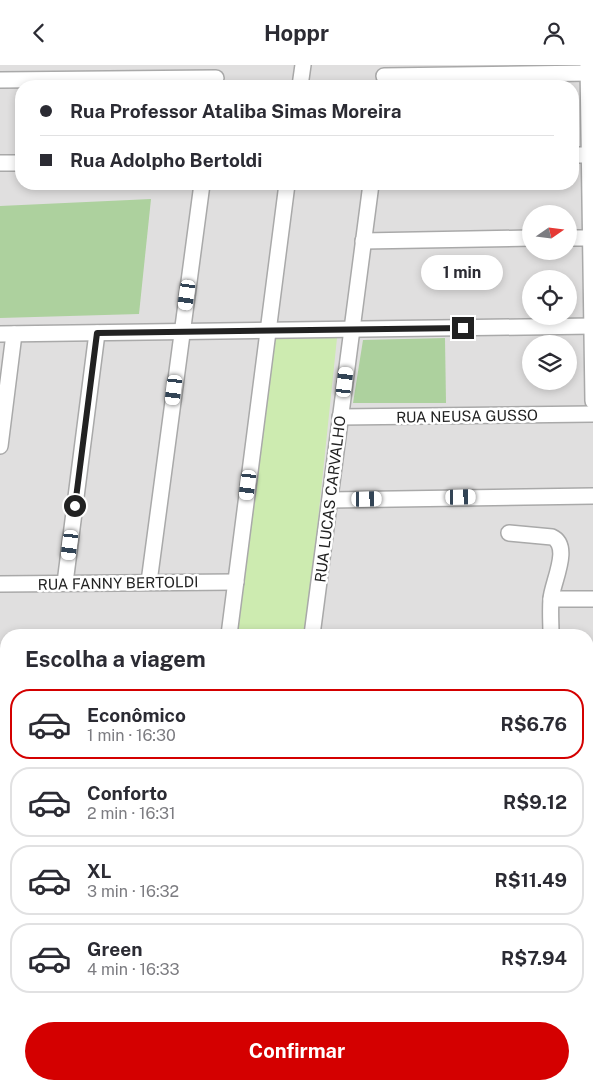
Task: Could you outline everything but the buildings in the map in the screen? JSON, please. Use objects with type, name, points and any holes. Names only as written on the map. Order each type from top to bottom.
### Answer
[{"type":"street","points":[[301,80],[302,65]]},
{"type":"street","points":[[384,76],[508,70],[589,69],[593,401]]},
{"type":"street","points":[[0,80],[216,76]]},
{"type":"street","points":[[579,155],[590,155]]},
{"type":"street","points":[[0,163],[15,163]]},
{"type":"street","points":[[149,582],[201,190]]},
{"type":"street","points":[[230,629],[286,190]]},
{"type":"street","name":"RUA LUCAS CARVALHO","points":[[313,629],[369,190]]},
{"type":"street","points":[[578,238],[591,238]]},
{"type":"street","points":[[363,241],[522,239]]},
{"type":"street","points":[[0,446],[7,334],[592,326]]},
{"type":"street","points":[[65,583],[97,333]]},
{"type":"street","name":"RUA NEUSA GUSSO","points":[[340,417],[593,414]]},
{"type":"street","points":[[330,499],[593,495]]},
{"type":"street","points":[[509,533],[556,539],[561,561],[550,599],[551,629]]},
{"type":"street","name":"RUA FANNY BERTOLDI","points":[[0,584],[236,582]]},
{"type":"street","points":[[550,599],[593,599]]},
{"type":"shaded area","points":[[0,65],[593,65],[593,629],[0,629]]},
{"type":"green space","points":[[151,199],[139,314],[0,318],[0,206]]},
{"type":"green space","points":[[337,338],[307,629],[234,629],[268,339]]},
{"type":"green space","points":[[445,338],[446,403],[353,403],[363,340]]},
{"type":"route","points":[[75,506],[97,333],[463,328]]}]
